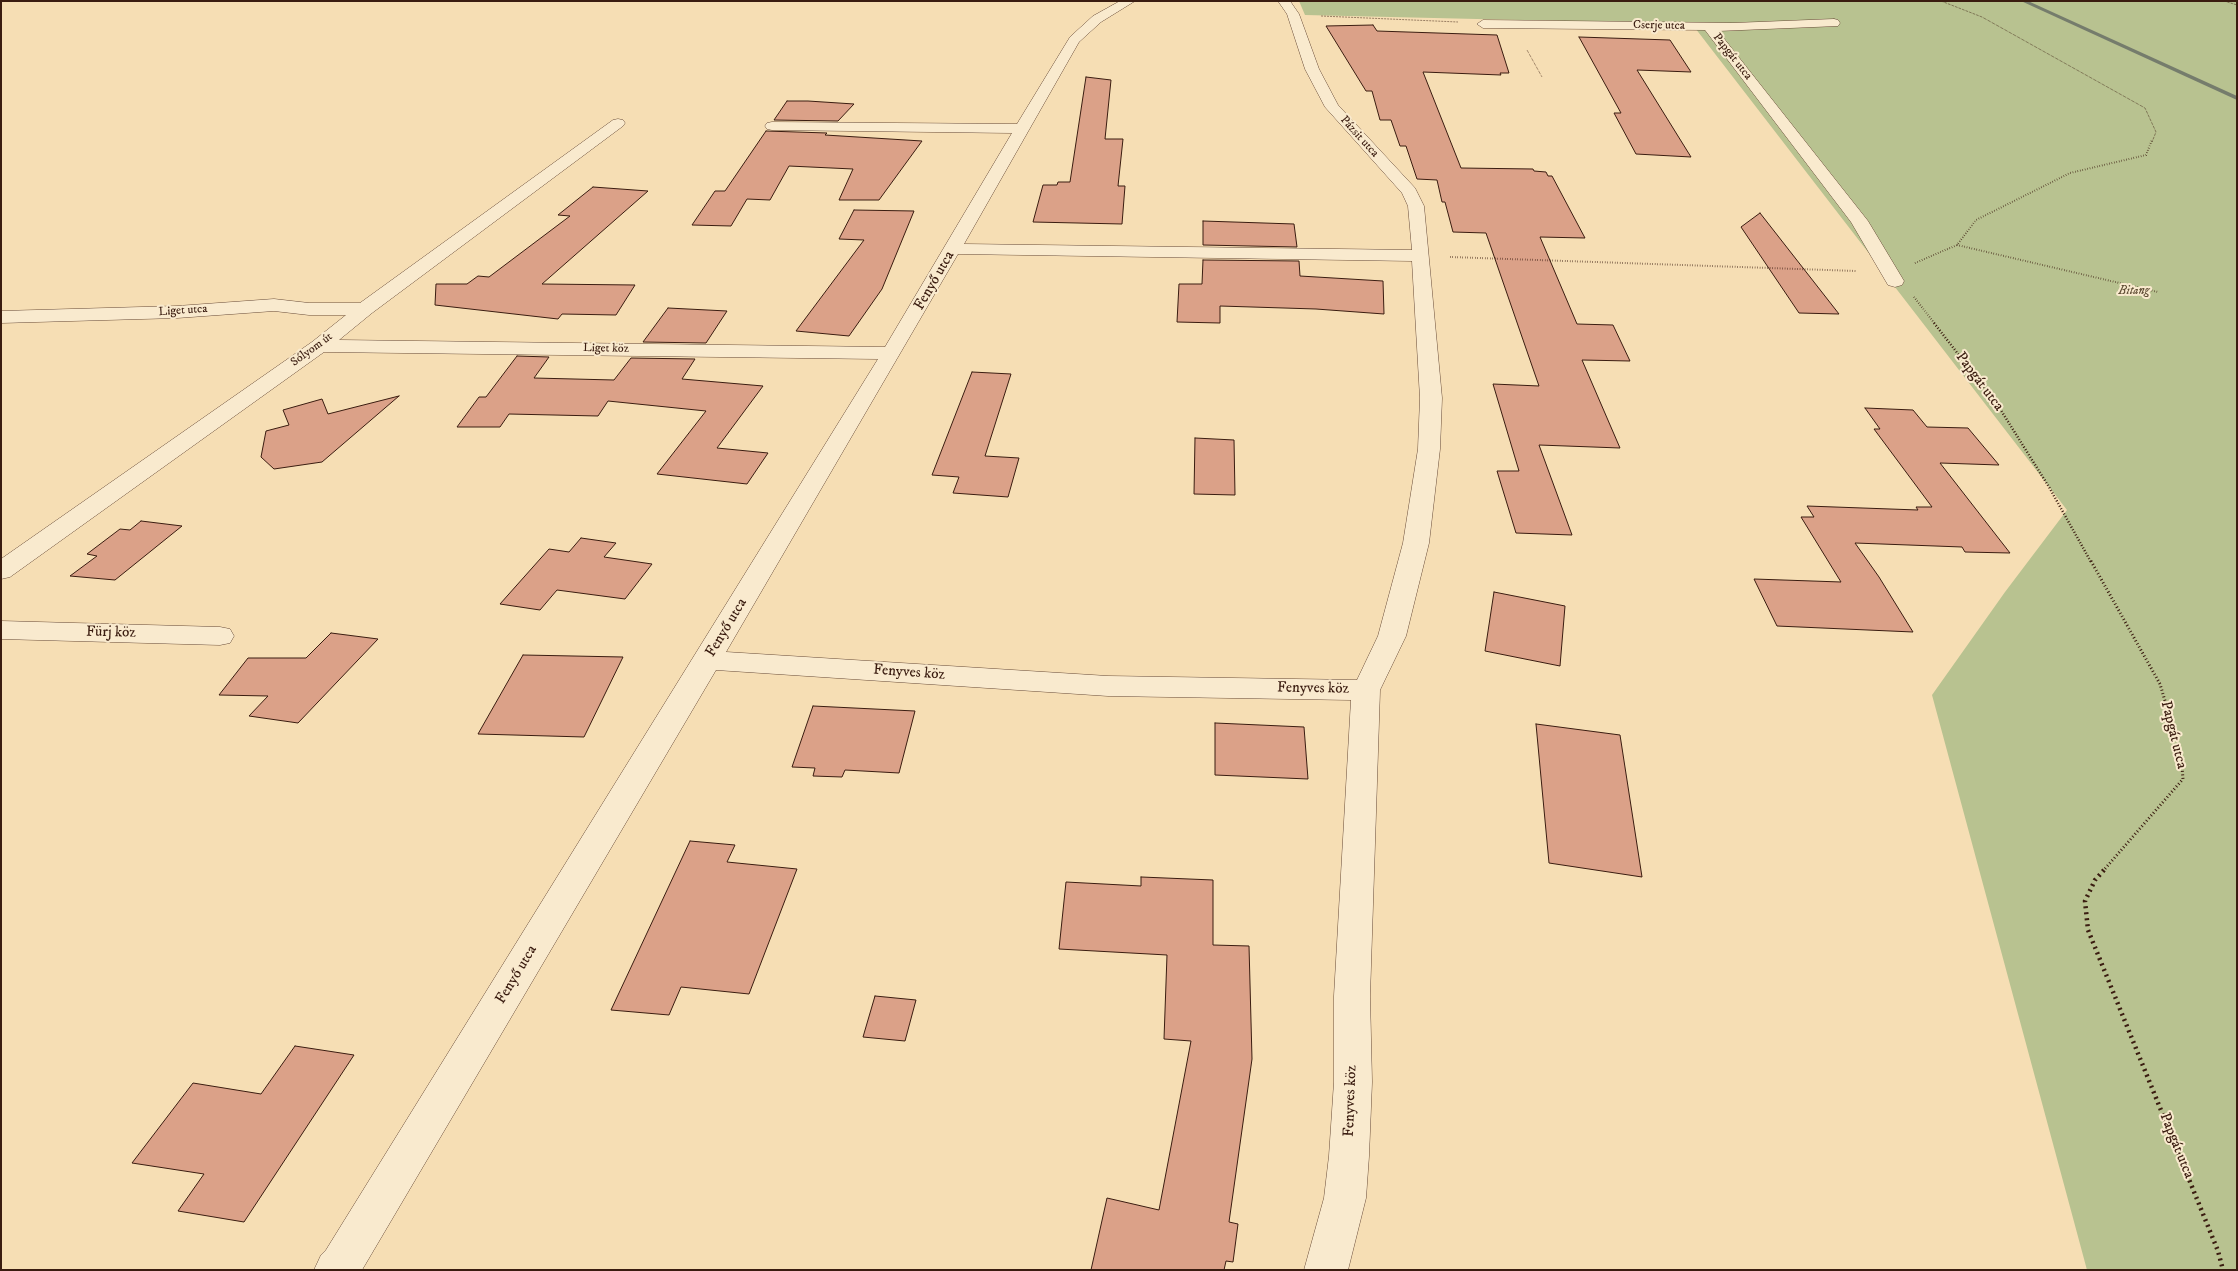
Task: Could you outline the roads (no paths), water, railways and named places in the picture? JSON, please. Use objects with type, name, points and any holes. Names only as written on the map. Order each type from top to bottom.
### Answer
[{"type":"street","name":"Fenyő utca","points":[[336,1270],[341,1265],[708,660],[892,353],[1065,56],[1081,32],[1097,19],[1129,1]]},
{"type":"street","name":"Pázsit utca","points":[[1284,1],[1293,14],[1312,69],[1332,107],[1409,191],[1416,206],[1431,398],[1429,449],[1416,543],[1392,636],[1366,690]]},
{"type":"street","name":"Cserje utca","points":[[1483,24],[1709,27],[1834,23]]},
{"type":"street","name":"Papgát utca","points":[[1709,27],[1859,221],[1893,277]]},
{"type":"street","name":"Sólyom út","points":[[1,571],[319,346],[365,309],[618,123]]},
{"type":"street","points":[[772,126],[1023,129]]},
{"type":"street","points":[[953,249],[1419,256]]},
{"type":"street","name":"Liget utca","points":[[1,317],[177,312],[274,305],[309,309],[365,309]]},
{"type":"street","name":"Liget köz","points":[[319,346],[892,353]]},
{"type":"street","name":"Fürj köz","points":[[1,630],[220,636]]},
{"type":"street","name":"Fenyves köz","points":[[708,660],[1108,686],[1366,690],[1352,996],[1353,1082],[1348,1156],[1345,1198],[1326,1270]]},
{"type":"waterway","points":[[2023,1],[2237,98]]},
{"type":"park label","name":"Bitang","points":[[2134,292]]}]
